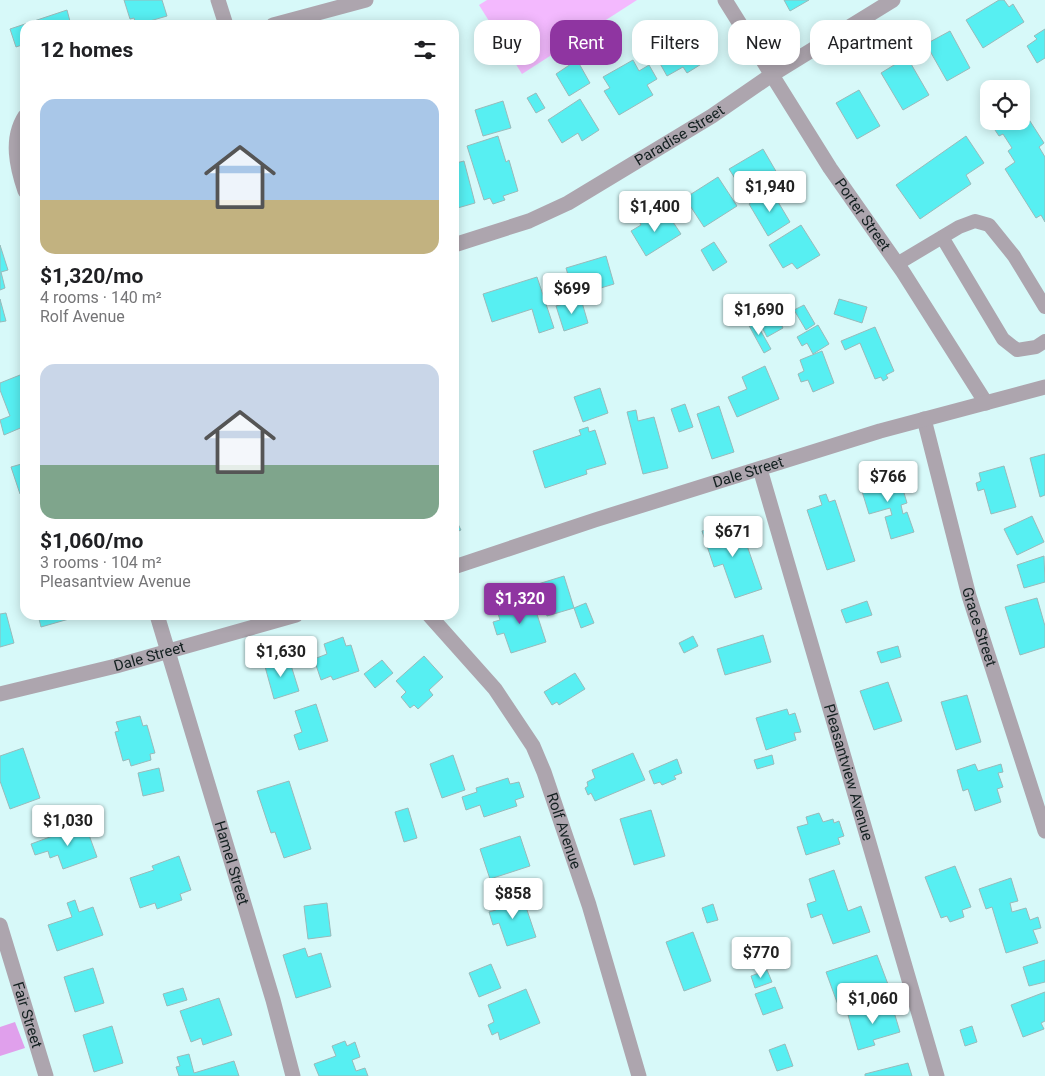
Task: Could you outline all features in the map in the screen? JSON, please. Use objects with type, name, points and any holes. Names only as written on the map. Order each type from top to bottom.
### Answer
[{"type":"street","points":[[218,0],[224,20]]},
{"type":"street","points":[[292,20],[366,0]]},
{"type":"street","name":"Porter Street","points":[[726,0],[830,168],[897,264],[986,403]]},
{"type":"street","name":"Paradise Street","points":[[459,243],[529,221],[568,203],[712,116],[773,74],[893,0]]},
{"type":"street","points":[[20,126],[16,157],[20,172]]},
{"type":"street","name":"Dale Street","points":[[459,564],[595,520],[924,419],[1045,387]]},
{"type":"street","name":"Grace Street","points":[[924,419],[969,596],[1045,831]]},
{"type":"street","name":"Pleasantview Avenue","points":[[760,469],[936,1076]]},
{"type":"street","name":"Hamel Street","points":[[159,620],[273,1000],[293,1076]]},
{"type":"street","name":"Dale Street","points":[[0,694],[168,651],[278,620]]},
{"type":"street","name":"Rolf Avenue","points":[[433,620],[495,689],[533,746],[544,772],[589,905],[639,1076]]},
{"type":"street","name":"Fair Street","points":[[0,925],[46,1076]]},
{"type":"lane","points":[[897,264],[959,226],[975,221],[989,225],[1014,256],[1045,307]]},
{"type":"lane","points":[[942,237],[1003,339],[1017,350],[1036,347],[1045,341]]},
{"type":"shaded area","points":[[487,0],[637,0],[606,20],[550,20],[550,56],[540,62],[540,20],[488,20],[479,5]]},
{"type":"shaded area","points":[[516,65],[536,65],[522,74]]},
{"type":"shaded area","points":[[15,1022],[25,1048],[0,1056],[0,1027]]},
{"type":"building","points":[[124,0],[162,0],[167,16],[153,20],[130,19]]},
{"type":"building","points":[[784,0],[809,0],[790,11]]},
{"type":"building","points":[[999,0],[1004,0],[1009,7],[1013,4],[1024,22],[983,48],[966,20]]},
{"type":"building","points":[[67,10],[70,20],[37,20]]},
{"type":"building","points":[[20,26],[20,46],[16,47],[10,29]]},
{"type":"building","points":[[1045,29],[1045,58],[1037,63],[1027,46],[1037,39],[1034,36]]},
{"type":"building","points":[[950,31],[970,68],[947,81],[931,53],[931,41]]},
{"type":"building","points":[[632,61],[632,65],[636,65],[639,71],[649,65],[657,79],[647,85],[653,95],[619,115],[604,91],[610,88],[603,77]]},
{"type":"building","points":[[570,65],[580,65],[590,83],[569,96],[556,74]]},
{"type":"building","points":[[661,65],[700,65],[687,73],[683,67],[667,76]]},
{"type":"building","points":[[894,65],[912,65],[929,95],[903,110],[881,73]]},
{"type":"building","points":[[859,90],[880,126],[857,139],[836,103]]},
{"type":"building","points":[[536,93],[545,108],[536,113],[527,98]]},
{"type":"building","points":[[580,99],[599,130],[582,141],[578,133],[562,143],[548,120]]},
{"type":"building","points":[[503,101],[511,128],[483,136],[475,110]]},
{"type":"building","points":[[1030,121],[1044,143],[1039,147],[1045,157],[1045,222],[1041,215],[1036,218],[1005,169],[1015,162],[1008,151],[1012,148],[1003,134],[999,136],[995,130],[1030,130]]},
{"type":"building","points":[[498,136],[506,162],[509,160],[518,191],[503,196],[505,200],[493,204],[490,198],[484,200],[467,146]]},
{"type":"building","points":[[966,136],[984,163],[966,175],[971,184],[920,219],[896,185]]},
{"type":"building","points":[[763,149],[777,173],[744,193],[729,169]]},
{"type":"building","points":[[464,161],[475,203],[459,208],[459,162]]},
{"type":"building","points":[[718,177],[737,206],[704,227],[685,198]]},
{"type":"building","points":[[771,190],[790,222],[768,236],[749,204]]},
{"type":"building","points":[[665,210],[681,234],[646,256],[631,231],[641,225],[638,219],[642,216],[646,222]]},
{"type":"building","points":[[801,225],[820,255],[797,269],[792,263],[783,268],[769,245]]},
{"type":"building","points":[[714,242],[727,262],[713,271],[701,250]]},
{"type":"building","points":[[0,245],[8,270],[1,272],[5,288],[0,290]]},
{"type":"building","points":[[606,256],[614,284],[574,296],[566,268]]},
{"type":"building","points":[[537,277],[554,328],[539,333],[532,309],[492,322],[483,294]]},
{"type":"building","points":[[0,299],[6,321],[0,322]]},
{"type":"building","points":[[581,299],[588,323],[564,331],[556,306]]},
{"type":"building","points":[[839,299],[867,307],[862,323],[834,314]]},
{"type":"building","points":[[770,303],[783,328],[767,337],[754,311]]},
{"type":"building","points":[[804,305],[815,324],[806,330],[794,310]]},
{"type":"building","points":[[754,319],[771,349],[764,353],[747,322]]},
{"type":"building","points":[[818,325],[829,344],[813,354],[807,343],[802,346],[797,337]]},
{"type":"building","points":[[875,327],[894,371],[886,375],[888,378],[883,381],[881,377],[875,379],[860,343],[845,350],[841,341]]},
{"type":"building","points":[[822,351],[834,383],[813,392],[808,380],[801,382],[798,374],[804,371],[800,360]]},
{"type":"building","points":[[765,366],[779,399],[737,417],[728,397],[747,389],[742,377]]},
{"type":"building","points":[[20,375],[20,428],[4,435],[0,420],[10,416],[0,390],[0,383]]},
{"type":"building","points":[[600,388],[608,413],[583,422],[574,397]]},
{"type":"building","points":[[685,404],[693,427],[679,432],[671,409]]},
{"type":"building","points":[[719,406],[734,452],[712,459],[697,414]]},
{"type":"building","points":[[636,410],[638,421],[654,417],[668,468],[643,474],[627,412]]},
{"type":"building","points":[[588,427],[589,432],[595,430],[606,464],[586,470],[587,474],[545,488],[533,451],[581,435],[579,430]]},
{"type":"building","points":[[1045,454],[1045,495],[1040,497],[1030,458]]},
{"type":"building","points":[[20,464],[20,494],[11,467]]},
{"type":"building","points":[[1004,466],[1016,507],[991,514],[984,489],[978,491],[976,483],[981,481],[979,473]]},
{"type":"building","points":[[888,471],[890,479],[899,476],[907,503],[901,505],[903,514],[907,512],[914,532],[891,539],[885,517],[892,515],[890,508],[869,514],[861,488],[869,486],[867,478]]},
{"type":"building","points":[[826,494],[829,502],[835,500],[855,561],[827,570],[807,510],[822,505],[819,496]]},
{"type":"building","points":[[1032,516],[1044,542],[1017,555],[1004,529]]},
{"type":"building","points":[[724,517],[727,527],[733,525],[735,534],[742,531],[762,589],[735,598],[723,564],[714,567],[702,531],[717,526],[715,520]]},
{"type":"building","points":[[1044,556],[1045,582],[1024,588],[1017,565]]},
{"type":"building","points":[[564,576],[574,608],[547,616],[538,584]]},
{"type":"building","points":[[531,596],[546,642],[511,653],[504,633],[497,635],[493,622],[500,620],[496,607]]},
{"type":"building","points":[[1037,598],[1045,626],[1045,647],[1020,655],[1005,607]]},
{"type":"building","points":[[867,601],[872,615],[846,623],[841,610]]},
{"type":"building","points":[[586,603],[594,623],[581,628],[574,608]]},
{"type":"building","points":[[6,613],[14,643],[0,647],[0,614]]},
{"type":"building","points":[[39,620],[66,620],[41,627]]},
{"type":"building","points":[[763,635],[771,662],[725,675],[717,649]]},
{"type":"building","points":[[693,636],[698,646],[684,653],[679,643]]},
{"type":"building","points":[[343,637],[346,646],[351,645],[359,671],[333,680],[331,676],[321,680],[314,659],[327,654],[324,644]]},
{"type":"building","points":[[898,646],[901,657],[881,663],[877,652]]},
{"type":"building","points":[[424,656],[443,677],[429,690],[433,695],[418,709],[414,705],[410,708],[401,697],[406,692],[396,681]]},
{"type":"building","points":[[285,657],[286,663],[290,662],[299,691],[274,699],[264,663]]},
{"type":"building","points":[[382,660],[393,673],[375,688],[364,674]]},
{"type":"building","points":[[575,673],[585,689],[559,705],[557,702],[552,705],[544,692]]},
{"type":"building","points":[[888,682],[902,721],[874,730],[860,691]]},
{"type":"building","points":[[967,695],[981,742],[956,750],[941,702]]},
{"type":"building","points":[[316,704],[328,741],[299,750],[294,735],[302,732],[295,711]]},
{"type":"building","points":[[787,709],[789,715],[795,713],[801,732],[794,733],[796,740],[766,750],[756,718]]},
{"type":"building","points":[[140,716],[143,726],[147,725],[155,753],[150,754],[151,760],[131,766],[129,759],[123,761],[115,732],[119,731],[116,722]]},
{"type":"building","points":[[23,748],[40,798],[10,809],[0,781],[0,756]]},
{"type":"building","points":[[633,753],[645,780],[595,801],[591,793],[588,795],[585,788],[588,786],[587,782],[595,778],[592,770]]},
{"type":"building","points":[[453,755],[465,790],[442,798],[430,764]]},
{"type":"building","points":[[772,755],[774,764],[757,769],[754,760]]},
{"type":"building","points":[[677,759],[682,773],[674,776],[676,779],[662,785],[660,782],[654,784],[649,771]]},
{"type":"building","points":[[975,764],[978,771],[1001,764],[1003,772],[998,773],[1003,787],[997,789],[1001,802],[975,811],[968,789],[963,791],[957,770]]},
{"type":"building","points":[[159,768],[164,791],[143,796],[138,773]]},
{"type":"building","points":[[508,778],[510,784],[519,782],[524,797],[515,800],[517,806],[484,817],[480,805],[466,810],[462,797],[477,792],[476,788]]},
{"type":"building","points":[[289,781],[311,849],[284,858],[275,832],[271,833],[257,791]]},
{"type":"building","points":[[408,808],[417,838],[404,842],[395,812]]},
{"type":"building","points":[[651,810],[665,856],[634,865],[620,819]]},
{"type":"building","points":[[819,813],[823,822],[833,819],[834,823],[839,821],[844,836],[838,838],[840,844],[806,855],[797,827],[808,824],[806,817]]},
{"type":"building","points":[[85,824],[97,857],[63,869],[58,855],[50,858],[48,851],[35,855],[31,844]]},
{"type":"building","points":[[520,836],[530,866],[490,879],[480,849]]},
{"type":"building","points":[[179,856],[191,890],[180,894],[182,900],[157,909],[155,903],[140,908],[130,878],[154,870],[152,866]]},
{"type":"building","points":[[955,866],[971,907],[962,910],[964,917],[950,922],[947,916],[941,918],[925,877]]},
{"type":"building","points":[[834,870],[848,911],[861,906],[870,932],[833,944],[822,914],[811,918],[807,904],[816,901],[809,879]]},
{"type":"building","points":[[1011,878],[1018,901],[1010,903],[1012,912],[1026,908],[1030,920],[1038,917],[1041,928],[1033,930],[1038,943],[1006,953],[992,907],[986,909],[979,889]]},
{"type":"building","points":[[522,895],[536,937],[507,946],[499,923],[493,925],[489,912],[496,910],[493,899],[503,896],[505,900]]},
{"type":"building","points":[[75,900],[79,912],[93,907],[103,935],[57,951],[48,925],[72,917],[67,903]]},
{"type":"building","points":[[327,903],[331,936],[308,939],[304,906]]},
{"type":"building","points":[[713,904],[718,920],[707,923],[702,908]]},
{"type":"building","points":[[693,932],[711,981],[684,991],[666,942]]},
{"type":"building","points":[[305,948],[308,957],[321,953],[331,987],[296,998],[283,955]]},
{"type":"building","points":[[877,955],[889,987],[838,1005],[826,972]]},
{"type":"building","points":[[1045,960],[1045,982],[1029,986],[1023,967]]},
{"type":"building","points":[[491,964],[501,988],[479,997],[469,973]]},
{"type":"building","points":[[93,968],[104,1003],[75,1012],[64,977]]},
{"type":"building","points":[[767,970],[772,982],[755,988],[751,976]]},
{"type":"building","points":[[775,987],[783,1008],[763,1015],[755,994]]},
{"type":"building","points":[[183,988],[187,1000],[167,1006],[163,994]]},
{"type":"building","points":[[526,989],[540,1023],[500,1040],[498,1032],[492,1035],[488,1025],[494,1022],[488,1005]]},
{"type":"building","points":[[1045,992],[1045,1021],[1041,1023],[1044,1029],[1023,1037],[1011,1005]]},
{"type":"building","points":[[219,998],[232,1035],[203,1045],[201,1038],[191,1042],[180,1011]]},
{"type":"building","points":[[891,1002],[900,1032],[873,1040],[875,1045],[858,1050],[848,1015]]},
{"type":"building","points":[[112,1026],[123,1063],[94,1072],[83,1035]]},
{"type":"building","points":[[972,1026],[977,1042],[965,1046],[960,1030]]},
{"type":"building","points":[[345,1041],[347,1046],[355,1042],[360,1057],[352,1060],[356,1071],[365,1068],[368,1076],[319,1076],[314,1064],[336,1056],[332,1046]]},
{"type":"building","points":[[785,1044],[793,1066],[777,1071],[769,1050]]},
{"type":"building","points":[[189,1054],[194,1073],[234,1061],[239,1076],[179,1076],[176,1067],[180,1066],[177,1057]]},
{"type":"building","points":[[908,1063],[912,1076],[865,1076],[865,1074]]}]
